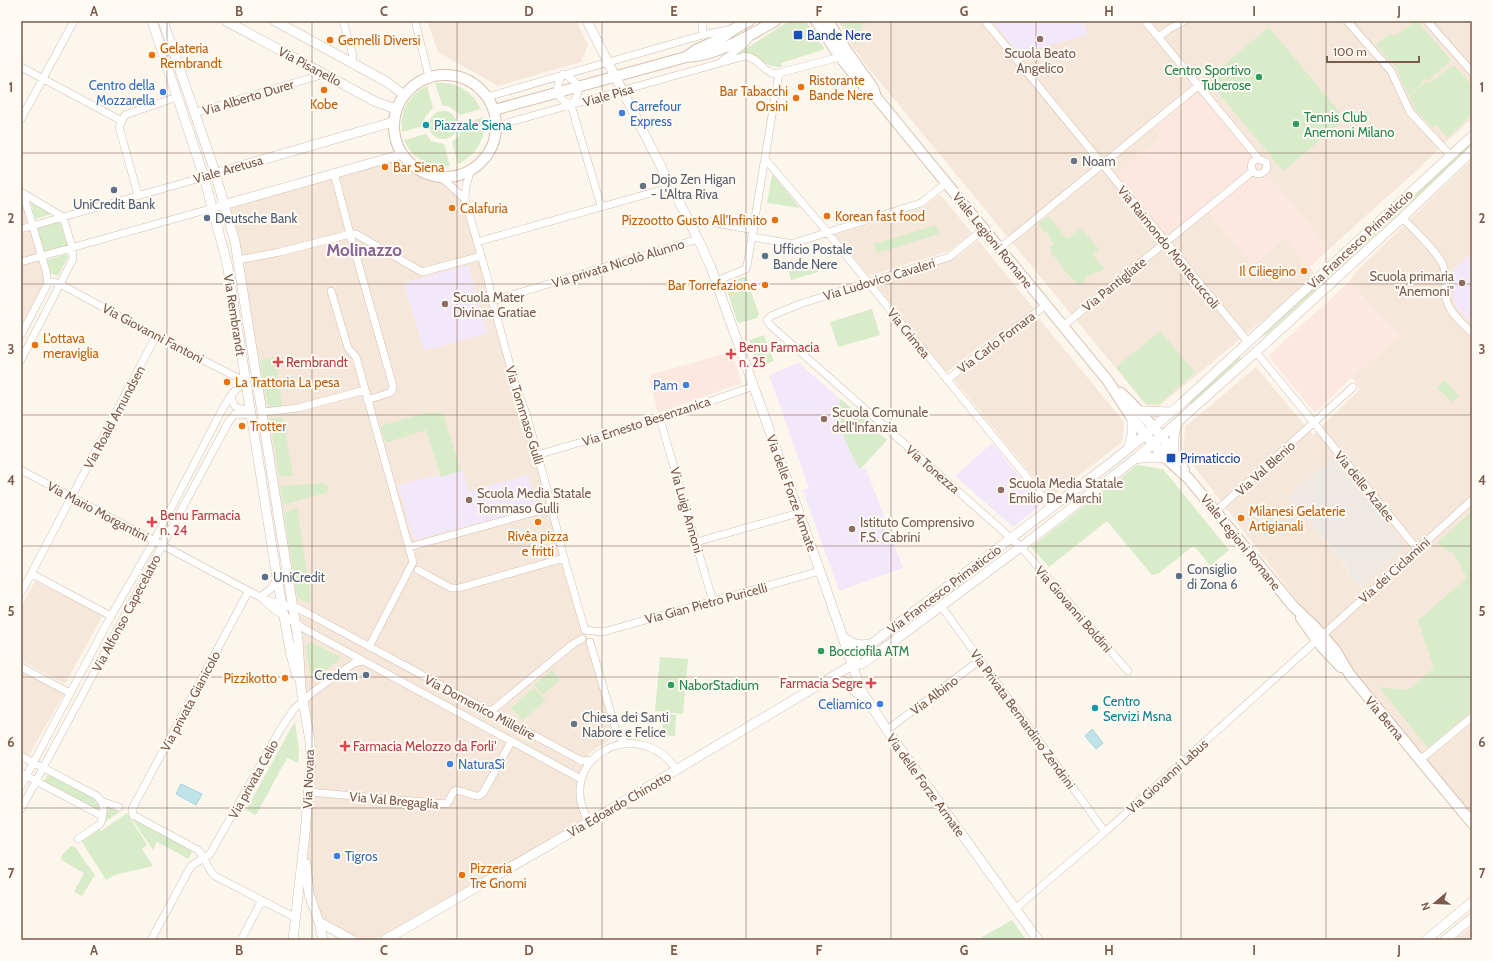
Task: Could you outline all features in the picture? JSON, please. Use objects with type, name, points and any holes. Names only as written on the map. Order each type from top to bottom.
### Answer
[{"type":"main road","points":[[686,57],[696,50],[722,38],[734,29],[749,21]]},
{"type":"main road","points":[[686,57],[698,57],[709,54],[752,35],[775,21]]},
{"type":"main road","name":"Viale Legioni Romane","points":[[816,21],[840,57],[868,92],[876,97],[1110,382],[1136,415],[1145,434],[1153,444],[1170,456]]},
{"type":"main road","name":"Viale Legioni Romane","points":[[831,24],[846,50],[873,88],[876,97]]},
{"type":"main road","name":"Viale Pisa","points":[[494,110],[686,57]]},
{"type":"main road","points":[[444,74],[457,76],[474,83],[487,96],[494,110],[496,129],[494,140],[489,151],[481,161],[471,169],[460,174],[441,176],[429,174],[417,168],[403,154],[395,138],[393,122],[396,109],[404,95],[417,83],[429,77],[444,74]]},
{"type":"main road","name":"Viale Legioni Romane","points":[[1136,415],[1153,427],[1161,437],[1170,456],[1293,606],[1307,629],[1320,638]]},
{"type":"main road","name":"Via Berna","points":[[1320,638],[1329,657],[1350,675],[1471,822]]},
{"type":"street","points":[[21,119],[74,21]]},
{"type":"street","name":"Via Rembrandt","points":[[152,21],[204,176],[227,263],[246,382],[248,410],[277,578],[283,605],[289,612]]},
{"type":"street","name":"Via Rembrandt","points":[[163,21],[216,173],[235,242],[263,412],[289,612]]},
{"type":"street","name":"Via Pisanello","points":[[226,21],[376,102],[396,109]]},
{"type":"street","name":"Via Pisanello","points":[[275,21],[387,82],[404,95]]},
{"type":"street","points":[[343,21],[353,56],[352,62]]},
{"type":"street","points":[[415,21],[429,77]]},
{"type":"street","name":"Via delle Forze Armate","points":[[587,21],[698,239],[716,281],[864,696],[1038,940]]},
{"type":"street","points":[[702,21],[703,35]]},
{"type":"street","name":"Via Raimondo Montecuccoli","points":[[984,21],[1248,342]]},
{"type":"street","points":[[1145,21],[1259,158],[1266,162],[1266,170],[1260,174],[1256,174],[1253,171],[1252,164],[1259,158]]},
{"type":"street","points":[[1158,37],[1184,21]]},
{"type":"street","points":[[1347,21],[1391,71],[1410,112],[1451,156]]},
{"type":"street","points":[[1427,21],[1472,72]]},
{"type":"street","points":[[487,96],[703,35],[734,29]]},
{"type":"street","points":[[720,62],[743,45],[752,35]]},
{"type":"street","name":"Viale Pisa","points":[[496,129],[510,122],[745,56],[750,56],[769,72],[779,73]]},
{"type":"street","points":[[716,281],[746,269],[779,73],[840,57]]},
{"type":"street","points":[[21,67],[122,121]]},
{"type":"street","name":"Via Alberto Durer","points":[[194,113],[324,74]]},
{"type":"street","points":[[563,74],[576,81],[578,87],[579,92],[572,105],[601,206]]},
{"type":"street","points":[[563,74],[558,82],[558,92],[564,102],[572,105]]},
{"type":"street","points":[[1000,248],[1198,86]]},
{"type":"street","points":[[138,195],[119,127],[126,115],[177,97]]},
{"type":"street","name":"Viale Aretusa","points":[[21,229],[393,122]]},
{"type":"street","name":"Via Francesco Primaticcio","points":[[1171,412],[1472,136]]},
{"type":"street","name":"Via Francesco Primaticcio","points":[[1161,437],[1402,218],[1472,151]]},
{"type":"street","points":[[21,262],[403,154]]},
{"type":"street","name":"Via Crimea","points":[[765,159],[1052,507]]},
{"type":"street","name":"Via Tommaso Gulli","points":[[471,169],[466,186],[465,199],[516,387],[523,402],[564,558],[588,631]]},
{"type":"street","name":"Via Pantigliate","points":[[1063,326],[1253,171]]},
{"type":"street","points":[[334,173],[393,389],[389,393],[368,400]]},
{"type":"street","points":[[441,176],[465,199]]},
{"type":"street","points":[[705,221],[791,244],[921,203],[946,183]]},
{"type":"street","points":[[477,242],[672,187]]},
{"type":"street","points":[[21,193],[63,217],[72,247],[73,259],[21,360]]},
{"type":"street","points":[[21,193],[25,200],[48,283],[21,335]]},
{"type":"street","points":[[1402,218],[1440,260],[1444,269],[1446,297],[1449,307],[1472,333]]},
{"type":"street","name":"Via Ludovico Cavaleri","points":[[768,319],[771,316],[800,304],[949,257],[984,230]]},
{"type":"street","points":[[238,260],[280,252],[350,234],[356,234],[422,272],[481,256]]},
{"type":"street","name":"Via privata Nicolò Alunno","points":[[492,301],[698,239]]},
{"type":"street","points":[[48,283],[54,282],[60,284]]},
{"type":"street","name":"Via Giovanni Fantoni","points":[[60,284],[156,336],[246,382]]},
{"type":"street","points":[[331,291],[348,348],[355,354],[412,559],[411,566],[369,647]]},
{"type":"street","name":"Via Carlo Fornara","points":[[947,380],[979,354],[1046,305]]},
{"type":"street","name":"Via Tonezza","points":[[768,319],[770,324],[1021,547]]},
{"type":"street","name":"Via Roald Amundsen","points":[[21,593],[156,336]]},
{"type":"street","points":[[1248,342],[1255,344],[1256,352]]},
{"type":"street","name":"Via delle Azalee","points":[[1256,352],[1417,549]]},
{"type":"street","name":"Via Alfonso Capecelatro","points":[[21,786],[24,775],[33,763],[111,616],[154,542],[222,410],[237,387],[246,382]]},
{"type":"street","name":"Via Ernesto Besenzanica","points":[[537,454],[660,419],[754,386]]},
{"type":"street","points":[[1313,423],[1353,387]]},
{"type":"street","points":[[263,412],[298,408],[365,390]]},
{"type":"street","points":[[232,393],[232,403],[234,406],[248,410]]},
{"type":"street","points":[[222,410],[228,409],[233,415],[248,410]]},
{"type":"street","name":"Via Alfonso Capecelatro","points":[[21,809],[233,415],[248,410]]},
{"type":"street","points":[[1129,448],[1136,415],[1171,412]]},
{"type":"street","points":[[1145,434],[1171,412]]},
{"type":"street","name":"Via Luigi Annoni","points":[[660,419],[713,602]]},
{"type":"street","points":[[1135,459],[1170,456],[1178,422]]},
{"type":"street","name":"Via Val Blenio","points":[[1216,512],[1313,423]]},
{"type":"street","name":"Via Francesco Primaticcio","points":[[852,665],[858,654],[1113,461],[1145,434]]},
{"type":"street","points":[[1153,444],[1161,437]]},
{"type":"street","name":"Via Francesco Primaticcio","points":[[852,665],[862,664],[916,625],[981,575],[1021,547],[1153,444]]},
{"type":"street","points":[[1113,461],[1118,463],[1118,472]]},
{"type":"street","name":"Via Mario Morgantini","points":[[21,470],[248,592],[283,605]]},
{"type":"street","name":"Via dei Ciclamini","points":[[1320,638],[1472,500]]},
{"type":"street","points":[[409,547],[538,511]]},
{"type":"street","points":[[696,542],[799,513]]},
{"type":"street","points":[[1029,525],[1030,531],[1036,534]]},
{"type":"street","name":"Via Giovanni Boldini","points":[[1021,547],[1128,672]]},
{"type":"street","points":[[418,570],[451,588],[459,588],[564,558]]},
{"type":"street","points":[[976,566],[975,572],[981,575]]},
{"type":"street","name":"Via Gian Pietro Puricelli","points":[[588,631],[603,632],[820,571]]},
{"type":"street","points":[[966,573],[971,575],[972,582]]},
{"type":"street","points":[[32,574],[111,616]]},
{"type":"street","points":[[262,598],[272,588],[277,578]]},
{"type":"street","name":"Via privata Gianicolo","points":[[204,858],[198,850],[133,815],[132,809],[248,592]]},
{"type":"street","name":"Via Mario Morgantini","points":[[262,598],[276,610],[289,612]]},
{"type":"street","name":"Via Privata Bernardino Zendrini","points":[[941,606],[1105,832]]},
{"type":"street","name":"Via Domenico Millelire","points":[[289,612],[299,609],[578,759],[582,761],[592,760]]},
{"type":"street","points":[[289,612],[295,624],[301,689]]},
{"type":"street","points":[[289,612],[293,662],[301,689]]},
{"type":"street","points":[[910,616],[911,622],[916,625]]},
{"type":"street","name":"Via Domenico Millelire","points":[[295,624],[581,779]]},
{"type":"street","points":[[490,712],[566,649],[582,639],[582,634],[588,631],[593,637],[590,642],[617,734],[628,744]]},
{"type":"street","points":[[844,638],[852,644],[862,646],[872,643]]},
{"type":"street","name":"Via Giovanni Labus","points":[[1015,909],[1105,832],[1320,638]]},
{"type":"street","points":[[582,639],[586,642],[590,642]]},
{"type":"street","name":"Via Albino","points":[[887,730],[980,660]]},
{"type":"street","name":"Via privata Celio","points":[[151,940],[191,866],[210,854],[280,730],[294,709],[313,692],[354,663],[362,661]]},
{"type":"street","name":"Via Edoardo Chinotto","points":[[385,940],[589,822],[852,665]]},
{"type":"street","points":[[21,667],[70,693]]},
{"type":"street","points":[[832,678],[844,682],[859,695],[864,696]]},
{"type":"street","name":"Via Novara","points":[[293,940],[305,834],[311,756],[301,689]]},
{"type":"street","points":[[1420,760],[1472,717]]},
{"type":"street","points":[[589,822],[580,802],[579,794],[581,779],[592,760],[608,749],[617,734]]},
{"type":"street","name":"Via Val Bregaglia","points":[[309,792],[447,804],[454,791],[457,790],[479,796],[511,742]]},
{"type":"street","points":[[608,749],[628,744],[642,745],[658,750],[666,756],[677,770]]},
{"type":"street","points":[[21,756],[97,796],[101,801],[103,805],[102,820],[100,824],[78,839]]},
{"type":"street","points":[[24,775],[102,816]]},
{"type":"street","points":[[101,801],[119,807]]},
{"type":"street","name":"Via Novara","points":[[305,834],[307,881],[311,902],[319,922],[323,940]]},
{"type":"street","points":[[204,858],[212,873],[296,918]]},
{"type":"street","points":[[241,940],[262,900]]},
{"type":"street","points":[[1426,940],[1472,902]]},
{"type":"street","points":[[1445,940],[1472,918]]},
{"type":"street","points":[[319,922],[352,940]]},
{"type":"shaded area","points":[[427,21],[576,21],[588,45],[581,62],[498,86],[438,52]]},
{"type":"shaded area","points":[[838,21],[1472,21],[1472,118],[1415,172],[1329,249],[1275,184],[1149,122],[1161,137],[1205,207],[1253,265],[1285,238],[1317,276],[1158,407],[1146,405],[866,65],[852,46]]},
{"type":"shaded area","name":"Scuola Beato Angelico","points":[[992,21],[1084,21],[1087,35],[1032,50],[1023,59]]},
{"type":"shaded area","points":[[1197,83],[1275,184],[1329,249],[1309,268],[1285,238],[1253,265],[1205,207],[1165,239],[1113,176],[1161,137],[1149,122]]},
{"type":"shaded area","points":[[403,155],[407,161],[418,170],[426,174],[441,177],[463,197],[583,626],[592,649],[612,735],[607,742],[589,754],[581,776],[579,788],[589,822],[384,940],[353,940],[320,921],[307,869],[305,834],[311,741],[225,206]]},
{"type":"shaded area","points":[[1472,159],[1472,821],[1335,650],[1183,452],[1185,427],[1256,367],[1313,435],[1360,389],[1352,377],[1400,336],[1349,282],[1356,272]],"holes":[[[1297,491],[1405,546],[1360,588],[1347,572],[1349,570],[1293,502]]]},
{"type":"shaded area","points":[[940,194],[972,233],[949,251],[869,276],[835,235],[923,207]]},
{"type":"shaded area","points":[[21,196],[46,283],[21,331]]},
{"type":"shaded area","points":[[978,240],[1034,309],[976,349],[947,372],[876,284],[954,259]]},
{"type":"shaded area","name":"Scuola primaria \"Anemoni\"","points":[[1472,253],[1472,324],[1456,307],[1454,302],[1451,271]]},
{"type":"shaded area","name":"Scuola Mater Divinae Gratiae","points":[[468,265],[488,333],[424,351],[404,283]]},
{"type":"shaded area","points":[[1349,282],[1401,336],[1352,377],[1315,413],[1268,356]]},
{"type":"shaded area","points":[[1037,316],[1124,422],[1122,442],[1050,498],[953,378],[982,354],[1009,338]]},
{"type":"shaded area","points":[[731,351],[742,383],[658,413],[649,378],[651,377],[651,374]]},
{"type":"shaded area","points":[[799,363],[887,440],[861,469],[866,468],[903,568],[839,591],[803,490],[809,488],[769,375]]},
{"type":"shaded area","name":"Scuola Media Statale Emilio De Marchi","points":[[992,443],[1042,504],[1013,527],[955,476]]},
{"type":"shaded area","points":[[1332,458],[1405,546],[1360,588],[1347,571],[1349,569],[1289,497]]},
{"type":"shaded area","name":"Scuola Media Statale Tommaso Gulli","points":[[463,469],[469,491],[528,475],[537,508],[414,540],[398,485]]},
{"type":"shaded area","points":[[35,581],[103,615],[65,684],[21,661],[21,607]]},
{"type":"shaded area","points":[[21,671],[64,694],[28,757],[21,753]]},
{"type":"shaded area","points":[[1472,926],[1472,940],[1455,940],[1466,931]]},
{"type":"green space","points":[[789,21],[802,21],[807,23],[824,48],[823,50],[781,63],[782,67],[768,64],[757,56],[755,58],[736,55]]},
{"type":"green space","points":[[841,21],[870,21],[862,23],[861,32],[856,45]]},
{"type":"green space","points":[[1417,21],[1451,60],[1428,81],[1425,79],[1409,96],[1395,66],[1376,45],[1390,33],[1393,36],[1398,34]]},
{"type":"green space","points":[[1269,27],[1345,119],[1283,171],[1207,79]]},
{"type":"green space","points":[[1454,65],[1472,86],[1472,114],[1448,138],[1436,125],[1433,126],[1434,130],[1415,109],[1409,97],[1426,81],[1429,84]]},
{"type":"green space","points":[[435,83],[450,84],[462,88],[473,97],[481,109],[460,115],[450,107],[442,105]]},
{"type":"green space","points":[[427,86],[433,108],[425,117],[423,126],[402,132],[402,118],[407,104],[415,94]]},
{"type":"green space","points":[[443,111],[453,115],[457,125],[453,135],[443,139],[433,135],[429,125],[433,115]]},
{"type":"green space","points":[[484,117],[484,132],[479,145],[470,156],[458,164],[452,142],[459,136],[462,124]]},
{"type":"green space","points":[[426,134],[431,141],[444,144],[450,166],[429,164],[422,161],[407,147],[404,140]]},
{"type":"green space","points":[[1472,142],[1472,146],[1362,247],[1360,245]]},
{"type":"green space","points":[[773,175],[800,208],[767,203]]},
{"type":"green space","points":[[31,203],[52,214],[35,219]]},
{"type":"green space","points":[[1048,216],[1067,239],[1081,228],[1099,249],[1093,255],[1104,269],[1091,276],[1089,275],[1085,279],[1086,280],[1078,286],[1050,252],[1052,250],[1049,247],[1054,244],[1048,236],[1049,235],[1045,231],[1044,232],[1038,224]]},
{"type":"green space","points":[[58,220],[67,244],[66,246],[45,252],[42,250],[36,229],[37,226]]},
{"type":"green space","points":[[936,225],[939,234],[877,253],[874,244]]},
{"type":"green space","points":[[66,254],[68,257],[58,276],[50,273],[47,260]]},
{"type":"green space","points":[[1351,254],[1353,256],[1265,336],[1263,334]]},
{"type":"green space","points":[[815,264],[818,272],[791,280],[789,272]]},
{"type":"green space","points":[[742,277],[746,278],[759,314],[757,318],[740,323],[737,321],[725,284]]},
{"type":"green space","points":[[872,309],[880,335],[838,347],[830,322]]},
{"type":"green space","points":[[1160,331],[1195,372],[1160,404],[1146,404],[1116,367]]},
{"type":"green space","points":[[764,335],[774,361],[759,367],[749,340]]},
{"type":"green space","points":[[1239,356],[1241,358],[1190,405],[1190,401]]},
{"type":"green space","points":[[275,357],[282,406],[268,408],[260,360]]},
{"type":"green space","points":[[1445,380],[1459,396],[1452,402],[1437,387]]},
{"type":"green space","points":[[841,399],[887,440],[860,469],[847,445],[840,424],[838,415]]},
{"type":"green space","points":[[425,413],[443,413],[461,471],[441,477],[426,430],[386,443],[380,426]]},
{"type":"green space","points":[[283,417],[293,476],[279,476],[270,419]]},
{"type":"green space","points":[[1137,465],[1163,469],[1229,550],[1210,566],[1196,548],[1192,547],[1158,574],[1152,575],[1107,521],[1049,567],[1031,547]]},
{"type":"green space","points":[[324,483],[328,486],[328,491],[325,493],[283,505],[280,486]]},
{"type":"green space","points":[[297,508],[311,598],[308,604],[297,597],[284,513]]},
{"type":"green space","points":[[1472,511],[1472,711],[1428,748],[1379,687],[1408,690],[1434,668],[1418,620],[1467,578],[1454,554],[1437,543]]},
{"type":"green space","points":[[966,578],[968,581],[921,616],[919,615],[919,614]]},
{"type":"green space","points":[[311,642],[340,657],[340,659],[313,680],[311,679],[305,645]]},
{"type":"green space","name":"NaborStadium","points":[[660,657],[688,659],[683,714],[655,711]]},
{"type":"green space","points":[[552,670],[560,680],[543,695],[534,685]]},
{"type":"green space","points":[[534,688],[546,701],[522,720],[511,707]]},
{"type":"green space","points":[[663,714],[676,715],[675,736],[662,735]]},
{"type":"green space","points":[[295,721],[299,750],[298,763],[287,758],[256,815],[246,810]]},
{"type":"green space","points":[[48,774],[87,795],[94,796],[99,804],[99,808],[96,810],[44,782]]},
{"type":"green space","points":[[106,805],[120,812],[103,823],[106,819]]},
{"type":"green space","points":[[127,813],[147,845],[142,849],[153,866],[115,875],[106,880],[80,839],[98,827],[101,831]]},
{"type":"green space","points":[[131,818],[191,850],[192,852],[189,858],[157,842],[153,850]]},
{"type":"green space","points":[[71,846],[75,847],[95,875],[82,896],[74,892],[84,873],[63,861],[61,858]]},
{"type":"green space","points":[[1012,920],[1026,940],[977,940]]},
{"type":"water","points":[[1092,729],[1103,743],[1096,749],[1085,736]]},
{"type":"water","points":[[181,784],[202,794],[196,805],[176,794]]},
{"type":"place","name":"Bande Nere","points":[[798,35]]},
{"type":"place","name":"Scuola Beato Angelico","points":[[1040,39]]},
{"type":"place","name":"Gemelli Diversi","points":[[330,40]]},
{"type":"place","name":"Gelateria Rembrandt","points":[[152,55]]},
{"type":"place","name":"Centro Sportivo Tuberose","points":[[1259,77]]},
{"type":"place","name":"Ristorante Bande Nere","points":[[801,87]]},
{"type":"place","name":"Kobe","points":[[324,90]]},
{"type":"place","name":"Centro della Mozzarella","points":[[163,92]]},
{"type":"place","name":"Bar Tabacchi Orsini","points":[[796,98]]},
{"type":"place","name":"Carrefour Express","points":[[622,113]]},
{"type":"place","name":"Tennis Club Anemoni Milano","points":[[1296,124]]},
{"type":"place","name":"Piazzale Siena","points":[[426,125]]},
{"type":"place","name":"Noam","points":[[1074,161]]},
{"type":"place","name":"Bar Siena","points":[[385,167]]},
{"type":"place","name":"Dojo Zen Higan - L'Altra Riva","points":[[643,186]]},
{"type":"place","name":"UniCredit Bank","points":[[114,190]]},
{"type":"place","name":"Calafuria","points":[[452,208]]},
{"type":"place","name":"Korean fast food","points":[[827,216]]},
{"type":"place","name":"Deutsche Bank","points":[[207,218]]},
{"type":"place","name":"Pizzootto Gusto All'Infinito","points":[[775,220]]},
{"type":"place","name":"Ufficio Postale Bande Nere","points":[[765,256]]},
{"type":"place","name":"Il Ciliegino","points":[[1304,271]]},
{"type":"place","name":"Scuola primaria \"Anemoni\"","points":[[1462,283]]},
{"type":"place","name":"Bar Torrefazione","points":[[765,285]]},
{"type":"place","name":"Scuola Mater Divinae Gratiae","points":[[445,304]]},
{"type":"place","name":"L'ottava meraviglia","points":[[35,345]]},
{"type":"place","name":"Benu Farmacia n. 25","points":[[731,354]]},
{"type":"place","name":"Rembrandt","points":[[278,362]]},
{"type":"place","name":"La Trattoria La pesa","points":[[227,382]]},
{"type":"place","name":"Pam","points":[[686,385]]},
{"type":"place","name":"Scuola Comunale dell'Infanzia","points":[[824,419]]},
{"type":"place","name":"Trotter","points":[[242,426]]},
{"type":"place","name":"Primaticcio","points":[[1171,458]]},
{"type":"place","name":"Scuola Media Statale Emilio De Marchi","points":[[1001,490]]},
{"type":"place","name":"Scuola Media Statale Tommaso Gulli","points":[[469,500]]},
{"type":"place","name":"Milanesi Gelaterie Artigianali","points":[[1241,518]]},
{"type":"place","name":"Benu Farmacia n. 24","points":[[152,522]]},
{"type":"place","name":"Rivêa pizza e fritti","points":[[538,522]]},
{"type":"place","name":"Istituto Comprensivo F.S. Cabrini","points":[[852,529]]},
{"type":"place","name":"Consiglio di Zona 6","points":[[1179,576]]},
{"type":"place","name":"UniCredit","points":[[265,577]]},
{"type":"place","name":"Bocciofila ATM","points":[[821,651]]},
{"type":"place","name":"Credem","points":[[366,675]]},
{"type":"place","name":"Pizzikotto","points":[[285,678]]},
{"type":"place","name":"Farmacia Segre","points":[[871,683]]},
{"type":"place","name":"NaborStadium","points":[[671,685]]},
{"type":"place","name":"Celiamico","points":[[880,704]]},
{"type":"place","name":"Centro Servizi Msna","points":[[1095,708]]},
{"type":"place","name":"Chiesa dei Santi Nabore e Felice","points":[[574,724]]},
{"type":"place","name":"Farmacia Melozzo da Forli'","points":[[345,746]]},
{"type":"place","name":"NaturaSì","points":[[450,764]]},
{"type":"place","name":"Tigros","points":[[337,856]]},
{"type":"place","name":"Pizzeria Tre Gnomi","points":[[462,875]]},
{"type":"district","name":"Molinazzo","points":[[364,250]]}]
